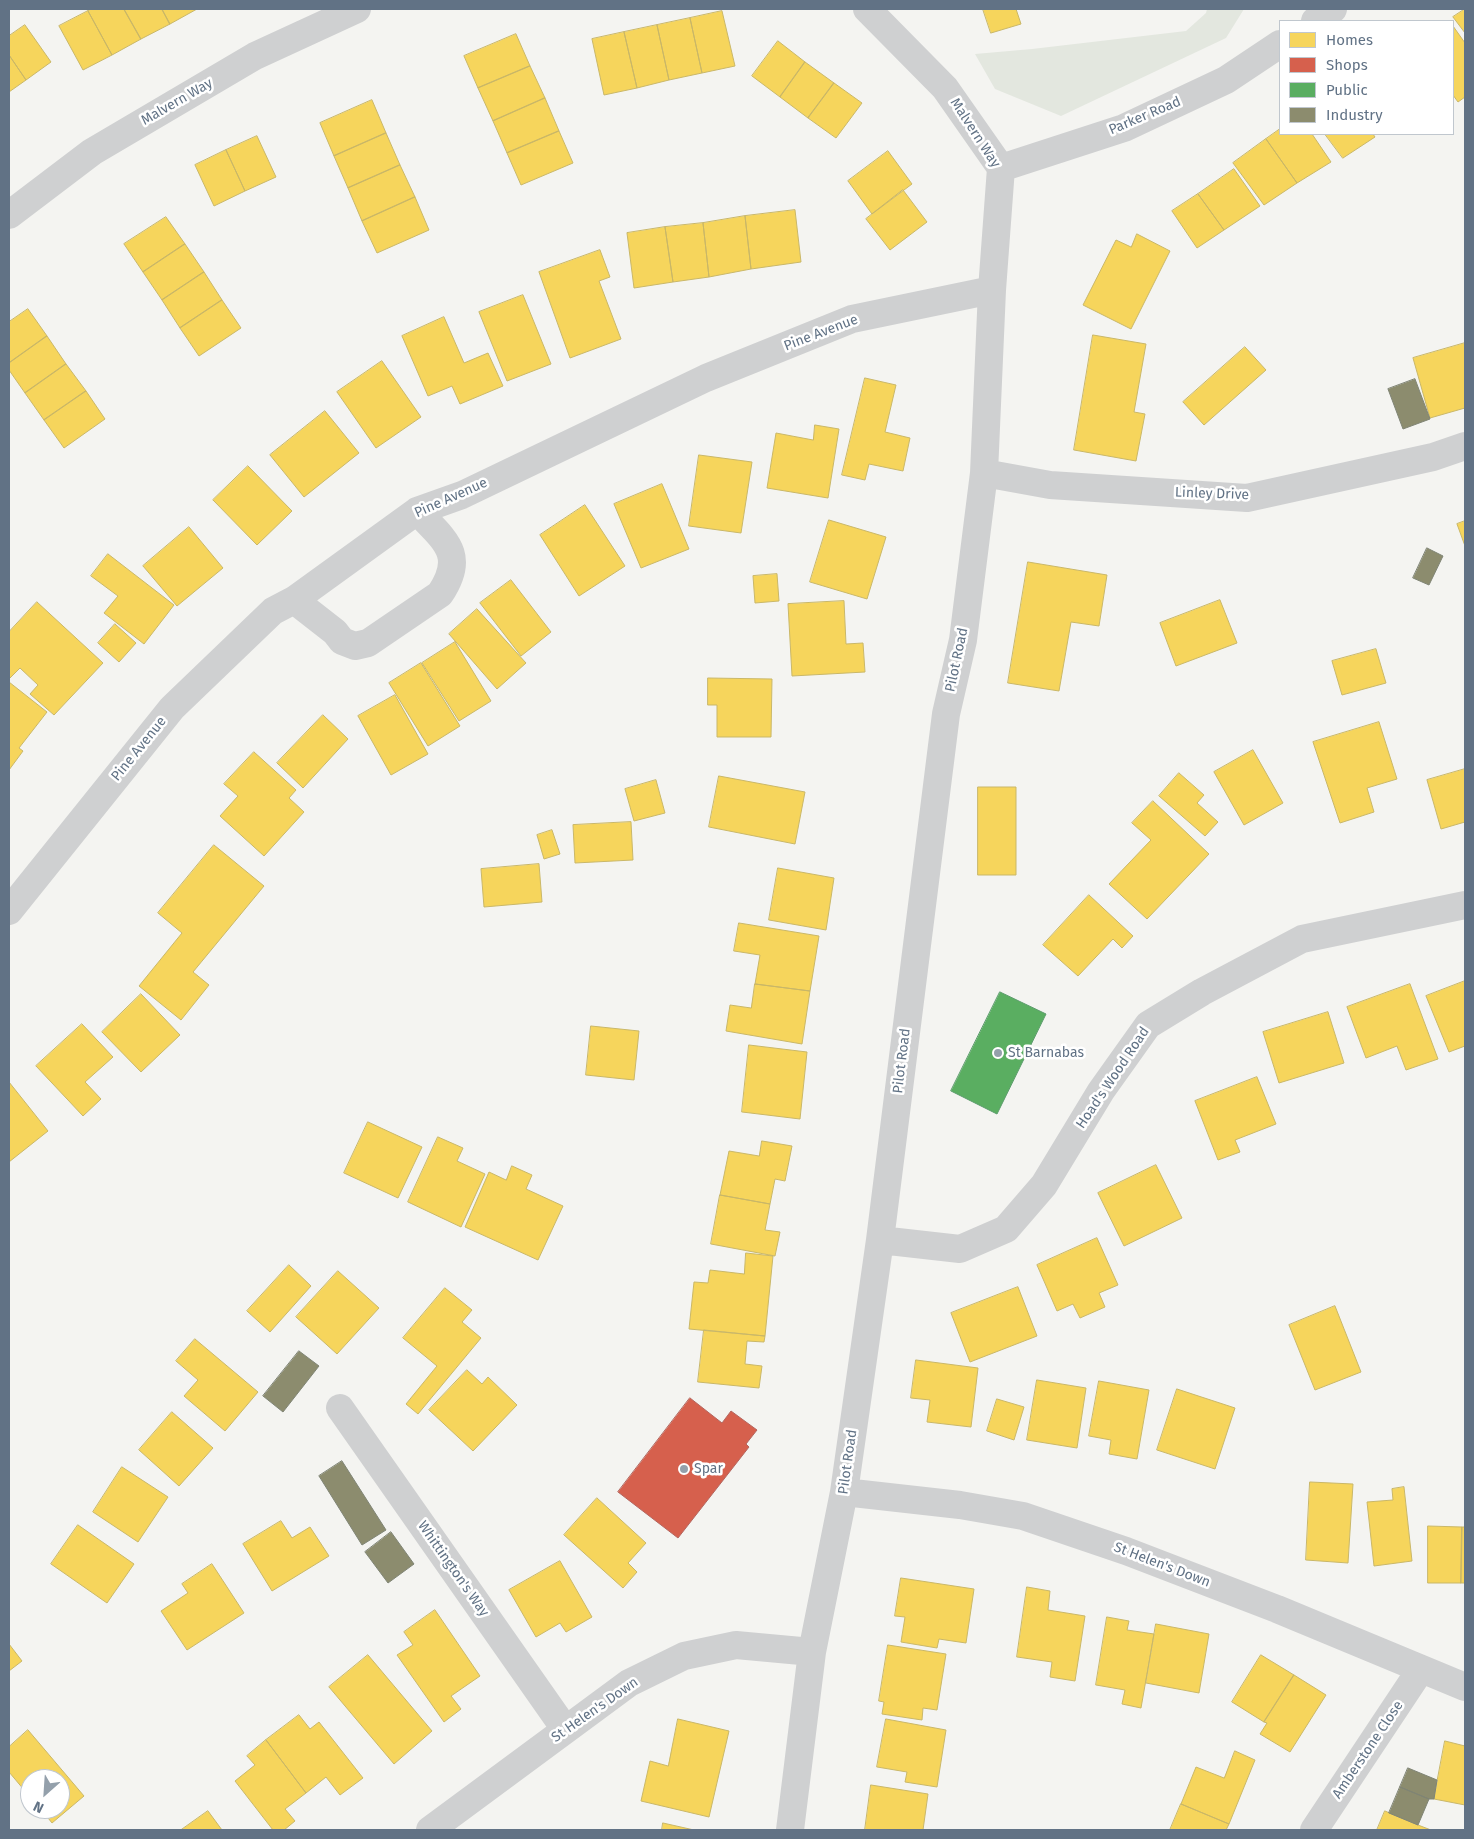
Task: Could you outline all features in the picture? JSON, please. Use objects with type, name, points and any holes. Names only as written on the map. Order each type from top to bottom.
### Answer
[{"type":"street","name":"Malvern Way","points":[[9,215],[100,147],[255,56],[357,9]]},
{"type":"street","name":"Malvern Way","points":[[867,9],[945,88],[1001,168],[992,290]]},
{"type":"street","points":[[1316,20],[1333,9]]},
{"type":"street","name":"Parker Road","points":[[1001,168],[1124,128],[1226,80],[1279,45]]},
{"type":"street","name":"Pilot Road","points":[[790,1830],[812,1652],[844,1492],[880,1240],[946,714],[963,640],[984,473],[992,290]]},
{"type":"street","name":"Pine Avenue","points":[[9,911],[172,708],[273,612],[294,600],[418,511],[462,495],[706,378],[852,319],[992,290]]},
{"type":"street","name":"Linley Drive","points":[[984,473],[1050,485],[1247,498],[1433,457],[1465,446]]},
{"type":"street","points":[[294,600],[335,632],[342,641],[355,646],[368,643],[440,594],[452,571],[448,544],[418,511]]},
{"type":"street","name":"Hoad's Wood Road","points":[[880,1240],[960,1249],[1006,1230],[1044,1186],[1101,1091],[1148,1025],[1202,992],[1302,939],[1465,905]]},
{"type":"street","name":"Whittington's Way","points":[[340,1408],[565,1729]]},
{"type":"street","name":"St Helen's Down","points":[[844,1492],[960,1505],[1024,1516],[1135,1554],[1276,1609],[1465,1687]]},
{"type":"street","name":"St Helen's Down","points":[[430,1830],[629,1683],[684,1656],[736,1645],[812,1652]]},
{"type":"street","name":"Amberstone Close","points":[[1314,1830],[1421,1669]]},
{"type":"shaded area","points":[[1207,9],[1244,9],[1226,38],[1061,116],[995,89],[975,54],[1186,31],[1206,13]]},
{"type":"building: Homes","points":[[92,9],[124,9],[141,39],[112,55],[88,11]]},
{"type":"building: Homes","points":[[124,9],[162,9],[170,24],[141,39]]},
{"type":"building: Homes","points":[[162,9],[197,9],[170,24]]},
{"type":"building: Homes","points":[[983,9],[1016,9],[1021,24],[991,33]]},
{"type":"building: Homes","points":[[1465,9],[1465,33],[1453,17]]},
{"type":"building: Homes","points":[[88,11],[112,55],[83,70],[59,26]]},
{"type":"building: Homes","points":[[722,11],[735,66],[702,73],[690,18]]},
{"type":"building: Homes","points":[[690,18],[702,73],[669,80],[657,25]]},
{"type":"building: Homes","points":[[25,25],[51,62],[26,80],[9,55],[9,36]]},
{"type":"building: Homes","points":[[657,25],[669,80],[637,88],[624,32]]},
{"type":"building: Homes","points":[[1454,27],[1465,43],[1465,97],[1458,102],[1454,96]]},
{"type":"building: Homes","points":[[624,32],[637,88],[604,95],[592,39]]},
{"type":"building: Homes","points":[[516,34],[530,66],[478,88],[464,56]]},
{"type":"building: Homes","points":[[778,41],[805,62],[780,97],[752,76]]},
{"type":"building: Homes","points":[[9,55],[26,80],[9,92]]},
{"type":"building: Homes","points":[[805,62],[834,83],[808,118],[780,97]]},
{"type":"building: Homes","points":[[530,66],[545,98],[493,121],[478,88]]},
{"type":"building: Homes","points":[[834,83],[862,103],[836,138],[808,118]]},
{"type":"building: Homes","points":[[545,98],[559,131],[507,153],[493,121]]},
{"type":"building: Homes","points":[[372,100],[386,133],[334,156],[320,123]]},
{"type":"building: Homes","points":[[1279,130],[1279,135],[1313,135],[1331,162],[1297,183],[1266,139]]},
{"type":"building: Homes","points":[[559,131],[573,163],[521,185],[507,153]]},
{"type":"building: Homes","points":[[386,133],[400,165],[348,188],[334,156]]},
{"type":"building: Homes","points":[[1326,135],[1374,135],[1375,137],[1343,158]]},
{"type":"building: Homes","points":[[257,136],[276,177],[245,191],[226,150]]},
{"type":"building: Homes","points":[[1266,139],[1297,183],[1264,205],[1233,163]]},
{"type":"building: Homes","points":[[226,150],[245,191],[214,206],[195,165]]},
{"type":"building: Homes","points":[[888,151],[912,184],[872,214],[848,181]]},
{"type":"building: Homes","points":[[400,165],[415,197],[362,221],[348,188]]},
{"type":"building: Homes","points":[[1234,169],[1260,206],[1224,230],[1198,194]]},
{"type":"building: Homes","points":[[903,190],[927,222],[890,250],[866,219]]},
{"type":"building: Homes","points":[[1198,194],[1224,230],[1197,248],[1172,211]]},
{"type":"building: Homes","points":[[415,197],[429,230],[377,253],[362,221]]},
{"type":"building: Homes","points":[[795,210],[801,262],[751,269],[745,216]]},
{"type":"building: Homes","points":[[745,216],[751,269],[709,277],[703,223]]},
{"type":"building: Homes","points":[[166,217],[185,244],[143,272],[124,244]]},
{"type":"building: Homes","points":[[703,223],[709,277],[673,282],[665,227]]},
{"type":"building: Homes","points":[[665,227],[673,282],[634,288],[627,233]]},
{"type":"building: Homes","points":[[1137,234],[1170,251],[1131,329],[1083,305],[1116,240],[1131,247]]},
{"type":"building: Homes","points":[[185,244],[204,272],[162,300],[143,272]]},
{"type":"building: Homes","points":[[600,250],[610,277],[599,281],[621,339],[570,358],[539,272]]},
{"type":"building: Homes","points":[[204,272],[222,300],[180,328],[162,300]]},
{"type":"building: Homes","points":[[523,295],[551,364],[507,381],[479,312]]},
{"type":"building: Homes","points":[[222,300],[241,328],[199,356],[180,328]]},
{"type":"building: Homes","points":[[28,309],[47,336],[9,363],[9,322]]},
{"type":"building: Homes","points":[[444,317],[464,363],[488,353],[503,386],[460,404],[452,386],[428,396],[402,336]]},
{"type":"building: Homes","points":[[1093,335],[1146,344],[1134,412],[1145,414],[1136,461],[1074,450]]},
{"type":"building: Homes","points":[[47,336],[66,364],[25,393],[9,370],[9,363]]},
{"type":"building: Homes","points":[[1465,343],[1465,408],[1430,418],[1413,358]]},
{"type":"building: Homes","points":[[1245,347],[1266,370],[1204,425],[1183,402]]},
{"type":"building: Homes","points":[[382,361],[421,417],[376,448],[337,392]]},
{"type":"building: Homes","points":[[66,364],[86,391],[44,420],[25,393]]},
{"type":"building: Homes","points":[[865,378],[896,385],[885,432],[910,438],[903,471],[869,464],[865,480],[842,475]]},
{"type":"building: Homes","points":[[86,391],[105,419],[64,448],[44,420]]},
{"type":"building: Homes","points":[[325,411],[359,453],[304,497],[270,455]]},
{"type":"building: Homes","points":[[815,425],[839,429],[828,498],[767,488],[776,433],[813,440]]},
{"type":"building: Homes","points":[[699,455],[752,462],[741,533],[689,526]]},
{"type":"building: Homes","points":[[248,466],[292,511],[257,545],[213,500]]},
{"type":"building: Homes","points":[[662,484],[689,549],[641,568],[614,504]]},
{"type":"building: Homes","points":[[585,505],[625,566],[579,596],[540,535]]},
{"type":"building: Homes","points":[[829,520],[886,537],[867,599],[810,582]]},
{"type":"building: Homes","points":[[1465,521],[1465,546],[1457,524]]},
{"type":"building: Homes","points":[[189,527],[223,568],[177,606],[143,566]]},
{"type":"building: Homes","points":[[108,554],[174,605],[144,644],[104,613],[118,596],[91,576]]},
{"type":"building: Homes","points":[[1028,562],[1107,575],[1099,626],[1071,622],[1059,691],[1008,683]]},
{"type":"building: Homes","points":[[777,574],[779,601],[755,603],[753,576]]},
{"type":"building: Homes","points":[[511,580],[551,632],[521,656],[480,603]]},
{"type":"building: Homes","points":[[1220,600],[1237,643],[1176,666],[1160,623]]},
{"type":"building: Homes","points":[[844,601],[846,644],[863,643],[865,672],[792,676],[788,604]]},
{"type":"building: Homes","points":[[37,602],[103,663],[54,715],[30,694],[38,685],[20,668],[9,679],[9,632]]},
{"type":"building: Homes","points":[[477,609],[526,663],[497,689],[449,634]]},
{"type":"building: Homes","points":[[115,624],[136,643],[119,662],[98,643]]},
{"type":"building: Homes","points":[[455,642],[491,701],[459,721],[422,663]]},
{"type":"building: Homes","points":[[1376,649],[1386,683],[1342,695],[1332,661]]},
{"type":"building: Homes","points":[[421,663],[460,726],[428,746],[389,683]]},
{"type":"building: Homes","points":[[708,678],[772,679],[771,737],[717,737],[717,705],[708,705]]},
{"type":"building: Homes","points":[[9,682],[47,712],[19,748],[23,751],[9,770]]},
{"type":"building: Homes","points":[[395,695],[428,754],[391,775],[358,716]]},
{"type":"building: Homes","points":[[323,715],[348,739],[303,788],[277,763]]},
{"type":"building: Homes","points":[[1379,722],[1397,779],[1367,788],[1374,812],[1340,823],[1313,742]]},
{"type":"building: Homes","points":[[1253,750],[1283,803],[1244,825],[1214,772]]},
{"type":"building: Homes","points":[[254,752],[296,790],[289,798],[304,812],[264,856],[220,816],[238,796],[224,784]]},
{"type":"building: Homes","points":[[1465,769],[1465,822],[1441,829],[1427,780]]},
{"type":"building: Homes","points":[[1179,773],[1204,795],[1197,803],[1218,822],[1205,836],[1159,796]]},
{"type":"building: Homes","points":[[719,776],[805,792],[795,844],[709,827]]},
{"type":"building: Homes","points":[[656,780],[665,813],[634,821],[625,789]]},
{"type":"building: Homes","points":[[978,787],[1016,787],[1016,875],[978,875]]},
{"type":"building: Homes","points":[[1153,801],[1209,854],[1147,919],[1109,884],[1151,840],[1132,823]]},
{"type":"building: Homes","points":[[631,822],[633,860],[575,863],[573,825]]},
{"type":"building: Homes","points":[[552,830],[560,854],[544,859],[537,835]]},
{"type":"building: Homes","points":[[214,845],[264,886],[193,972],[209,985],[181,1020],[139,986],[182,933],[158,913]]},
{"type":"building: Homes","points":[[539,864],[542,902],[484,907],[481,869]]},
{"type":"building: Homes","points":[[778,868],[834,878],[826,930],[769,920]]},
{"type":"building: Homes","points":[[1089,895],[1133,936],[1122,948],[1113,939],[1078,976],[1043,945]]},
{"type":"building: Homes","points":[[739,923],[819,936],[810,991],[755,984],[760,955],[734,951]]},
{"type":"building: Homes","points":[[1465,981],[1465,1046],[1449,1052],[1426,996]]},
{"type":"building: Homes","points":[[755,984],[810,991],[802,1044],[726,1031],[730,1005],[751,1008]]},
{"type":"building: Homes","points":[[1410,984],[1438,1059],[1406,1070],[1397,1046],[1366,1058],[1347,1007]]},
{"type":"building: Homes","points":[[141,994],[180,1035],[141,1072],[102,1032]]},
{"type":"building: Homes","points":[[1328,1012],[1344,1063],[1279,1083],[1263,1032]]},
{"type":"building: Homes","points":[[82,1024],[113,1057],[85,1082],[101,1099],[83,1116],[36,1066]]},
{"type":"building: Homes","points":[[591,1026],[639,1031],[634,1080],[586,1075]]},
{"type":"building: Homes","points":[[749,1045],[807,1052],[800,1119],[742,1112]]},
{"type":"building: Homes","points":[[1257,1077],[1276,1124],[1235,1140],[1240,1152],[1218,1160],[1195,1101]]},
{"type":"building: Homes","points":[[9,1082],[48,1131],[9,1162]]},
{"type":"building: Homes","points":[[368,1122],[422,1147],[398,1198],[344,1173]]},
{"type":"building: Homes","points":[[438,1137],[463,1148],[457,1161],[485,1174],[461,1227],[408,1202]]},
{"type":"building: Homes","points":[[762,1141],[792,1146],[785,1181],[775,1179],[770,1204],[720,1195],[729,1151],[759,1156]]},
{"type":"building: Homes","points":[[1156,1165],[1182,1218],[1124,1246],[1098,1193]]},
{"type":"building: Homes","points":[[512,1166],[532,1175],[526,1189],[563,1206],[538,1260],[465,1227],[489,1172],[506,1180]]},
{"type":"building: Homes","points":[[720,1195],[770,1204],[765,1230],[780,1232],[775,1256],[711,1244]]},
{"type":"building: Homes","points":[[1097,1238],[1118,1285],[1099,1293],[1105,1307],[1080,1318],[1073,1304],[1057,1311],[1037,1265]]},
{"type":"building: Homes","points":[[746,1253],[773,1256],[765,1336],[689,1329],[694,1282],[708,1283],[710,1270],[744,1274]]},
{"type":"building: Homes","points":[[289,1265],[311,1286],[270,1332],[247,1311]]},
{"type":"building: Homes","points":[[338,1271],[379,1308],[337,1354],[296,1317]]},
{"type":"building: Homes","points":[[1018,1287],[1037,1336],[970,1362],[951,1313]]},
{"type":"building: Homes","points":[[445,1288],[472,1310],[462,1322],[481,1338],[418,1414],[406,1404],[437,1366],[403,1338]]},
{"type":"building: Homes","points":[[1335,1306],[1361,1372],[1315,1390],[1289,1325]]},
{"type":"building: Homes","points":[[704,1330],[765,1336],[764,1342],[747,1341],[745,1364],[762,1366],[759,1388],[698,1382]]},
{"type":"building: Homes","points":[[195,1339],[258,1392],[225,1431],[184,1396],[198,1380],[176,1361]]},
{"type":"building: Homes","points":[[916,1360],[978,1368],[971,1427],[927,1422],[930,1400],[911,1398]]},
{"type":"building: Homes","points":[[467,1370],[482,1384],[488,1377],[517,1405],[473,1451],[429,1410]]},
{"type":"building: Homes","points":[[1037,1380],[1086,1388],[1077,1448],[1027,1440]]},
{"type":"building: Homes","points":[[1099,1381],[1149,1390],[1137,1459],[1109,1454],[1111,1440],[1089,1436]]},
{"type":"building: Homes","points":[[1177,1389],[1235,1408],[1215,1469],[1157,1450]]},
{"type":"building: Homes","points":[[997,1399],[1024,1407],[1014,1440],[987,1431]]},
{"type":"building: Homes","points":[[172,1412],[213,1448],[179,1486],[139,1450]]},
{"type":"building: Homes","points":[[122,1467],[168,1497],[138,1542],[93,1512]]},
{"type":"building: Homes","points":[[1310,1482],[1353,1484],[1348,1563],[1306,1560]]},
{"type":"building: Homes","points":[[1404,1487],[1412,1561],[1374,1566],[1367,1502],[1393,1500],[1392,1489]]},
{"type":"building: Homes","points":[[597,1498],[646,1543],[628,1563],[637,1572],[623,1588],[564,1535]]},
{"type":"building: Homes","points":[[281,1521],[292,1538],[310,1527],[329,1556],[272,1591],[243,1544]]},
{"type":"building: Homes","points":[[78,1525],[134,1564],[107,1603],[51,1564]]},
{"type":"building: Homes","points":[[1428,1526],[1462,1527],[1461,1583],[1428,1583]]},
{"type":"building: Homes","points":[[1462,1527],[1465,1527],[1465,1583],[1461,1583]]},
{"type":"building: Homes","points":[[560,1561],[592,1617],[566,1632],[560,1623],[536,1637],[509,1590]]},
{"type":"building: Homes","points":[[212,1564],[244,1613],[187,1650],[161,1611],[188,1593],[182,1584]]},
{"type":"building: Homes","points":[[901,1578],[974,1589],[966,1643],[939,1639],[937,1648],[901,1642],[905,1617],[895,1616]]},
{"type":"building: Homes","points":[[1027,1587],[1050,1591],[1048,1610],[1085,1616],[1075,1681],[1050,1677],[1052,1662],[1017,1657]]},
{"type":"building: Homes","points":[[435,1610],[480,1676],[451,1696],[461,1709],[444,1722],[397,1655],[413,1645],[404,1632]]},
{"type":"building: Homes","points":[[1107,1617],[1129,1621],[1127,1630],[1154,1634],[1141,1708],[1122,1704],[1125,1690],[1096,1685]]},
{"type":"building: Homes","points":[[1156,1624],[1209,1634],[1199,1693],[1146,1683]]},
{"type":"building: Homes","points":[[9,1644],[22,1661],[9,1671]]},
{"type":"building: Homes","points":[[888,1645],[946,1654],[937,1710],[923,1708],[922,1720],[882,1714],[884,1702],[879,1701]]},
{"type":"building: Homes","points":[[368,1655],[432,1731],[394,1764],[329,1687]]},
{"type":"building: Homes","points":[[1261,1655],[1294,1675],[1264,1722],[1232,1702]]},
{"type":"building: Homes","points":[[1294,1675],[1326,1695],[1290,1752],[1260,1734],[1267,1723],[1264,1722]]},
{"type":"building: Homes","points":[[299,1715],[310,1729],[319,1722],[363,1778],[340,1795],[326,1777],[306,1793],[266,1740]]},
{"type":"building: Homes","points":[[678,1719],[729,1731],[709,1817],[641,1801],[650,1761],[668,1766]]},
{"type":"building: Homes","points":[[886,1719],[946,1730],[937,1787],[905,1782],[907,1772],[877,1767]]},
{"type":"building: Homes","points":[[28,1730],[61,1769],[20,1769],[20,1785],[9,1772],[9,1747]]},
{"type":"building: Homes","points":[[266,1740],[306,1793],[285,1809],[295,1821],[284,1830],[273,1830],[235,1781],[255,1765],[247,1756]]},
{"type":"building: Homes","points":[[1445,1741],[1465,1746],[1465,1805],[1434,1799]]},
{"type":"building: Homes","points":[[1235,1751],[1255,1760],[1229,1824],[1181,1804],[1196,1767],[1224,1778]]},
{"type":"building: Homes","points":[[70,1780],[84,1796],[70,1808]]},
{"type":"building: Homes","points":[[871,1785],[928,1794],[923,1830],[865,1830]]},
{"type":"building: Homes","points":[[1181,1804],[1229,1824],[1226,1830],[1170,1830]]},
{"type":"building: Homes","points":[[208,1811],[222,1830],[181,1830]]},
{"type":"building: Homes","points":[[1385,1811],[1418,1825],[1431,1830],[1377,1830]]},
{"type":"building: Homes","points":[[49,1819],[57,1819],[52,1823]]},
{"type":"building: Homes","points":[[663,1823],[694,1830],[662,1830]]},
{"type":"building: Shops","name":"Spar","points":[[690,1398],[722,1423],[731,1411],[757,1430],[746,1444],[749,1447],[678,1538],[618,1492]]},
{"type":"building: Public","name":"St Barnabas","points":[[1000,992],[1046,1014],[997,1114],[951,1091]]},
{"type":"building: Industry","points":[[1415,379],[1430,419],[1403,429],[1388,389]]},
{"type":"building: Industry","points":[[1427,548],[1443,556],[1429,585],[1413,578]]},
{"type":"building: Industry","points":[[299,1351],[319,1366],[283,1412],[263,1396]]},
{"type":"building: Industry","points":[[342,1461],[386,1530],[362,1545],[319,1476]]},
{"type":"building: Industry","points":[[391,1532],[414,1564],[388,1583],[365,1552]]},
{"type":"building: Industry","points":[[1408,1768],[1437,1780],[1434,1799],[1429,1799],[1400,1787]]},
{"type":"building: Industry","points":[[1400,1787],[1429,1799],[1418,1825],[1389,1813]]},
{"type":"place","name":"St Barnabas","points":[[998,1053]]},
{"type":"place","name":"Spar","points":[[684,1469]]}]
